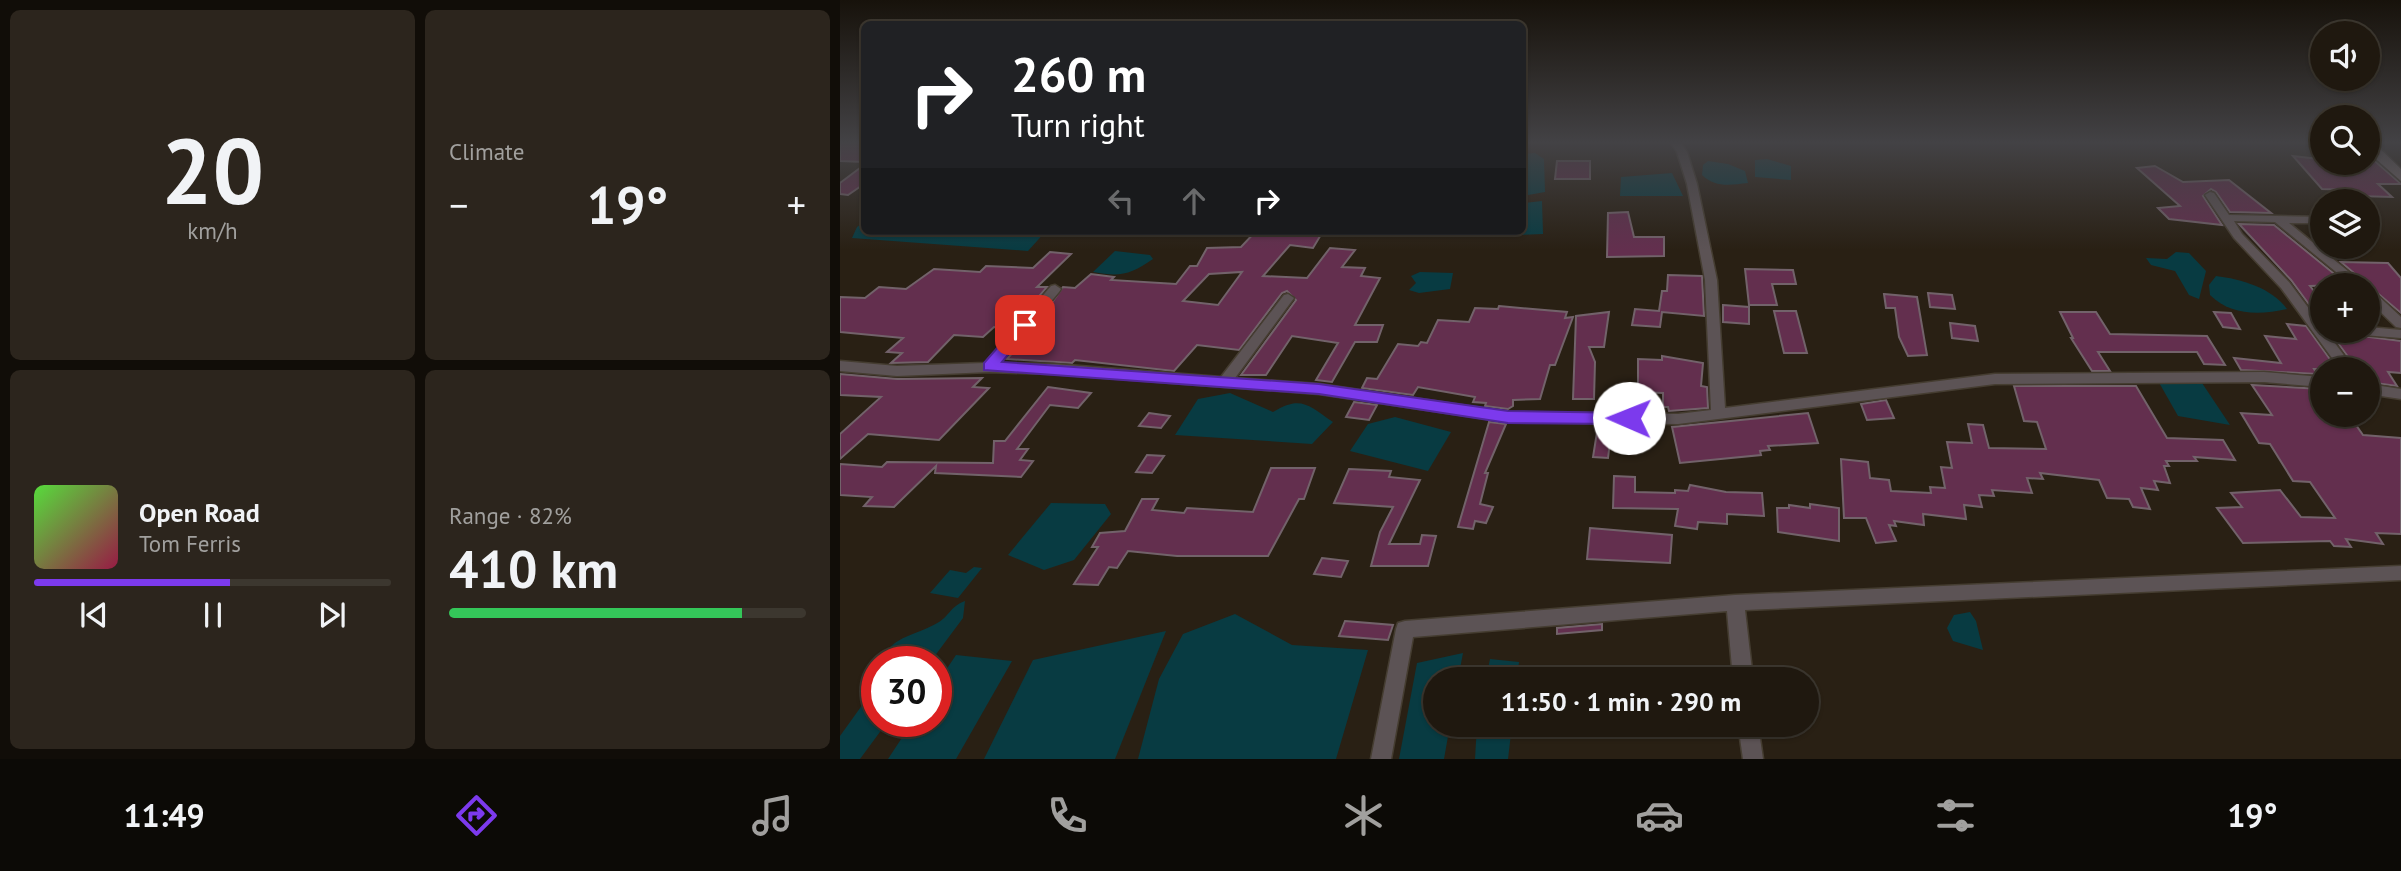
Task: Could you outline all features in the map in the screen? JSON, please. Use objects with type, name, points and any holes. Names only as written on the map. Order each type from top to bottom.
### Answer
[{"type":"street","points":[[1690,178],[1711,280],[1718,413]]},
{"type":"street","points":[[2210,195],[2238,236],[2285,285],[2310,316]]},
{"type":"street","points":[[2228,218],[2310,220]]},
{"type":"street","points":[[2278,219],[2344,273]]},
{"type":"street","points":[[989,367],[1055,289]]},
{"type":"street","points":[[1225,381],[1288,298]]},
{"type":"street","points":[[2380,304],[2401,324]]},
{"type":"street","points":[[2380,332],[2401,334]]},
{"type":"street","points":[[840,366],[897,371],[989,367],[1225,381],[1319,389],[1508,417],[1678,419],[1995,379],[2264,377],[2310,381]]},
{"type":"street","points":[[2380,390],[2401,394]]},
{"type":"street","points":[[1381,759],[1405,629],[1735,603],[2401,573]]},
{"type":"street","points":[[1735,603],[1742,667]]},
{"type":"street","points":[[1750,737],[1753,759]]},
{"type":"water","points":[[1526,178],[1545,178],[1545,192],[1526,195]]},
{"type":"water","points":[[1621,178],[1675,178],[1683,196],[1620,196]]},
{"type":"water","points":[[1747,178],[1748,183],[1724,185],[1707,179]]},
{"type":"water","points":[[1542,201],[1543,234],[1526,235],[1526,203]]},
{"type":"water","points":[[861,224],[861,235],[1042,235],[1028,251],[852,238]]},
{"type":"water","points":[[1115,251],[1150,255],[1153,259],[1124,273],[1093,272]]},
{"type":"water","points":[[2176,252],[2189,253],[2206,271],[2199,299],[2189,295],[2175,271],[2151,265],[2146,258],[2167,259]]},
{"type":"water","points":[[1420,272],[1453,273],[1450,289],[1419,293],[1409,290],[1416,283],[1411,276]]},
{"type":"water","points":[[2216,276],[2236,279],[2265,290],[2287,309],[2256,313],[2227,307],[2210,295],[2209,285]]},
{"type":"water","points":[[2157,379],[2200,380],[2230,425],[2178,416]]},
{"type":"water","points":[[1230,393],[1273,412],[1291,404],[1304,404],[1333,422],[1312,444],[1175,435],[1198,399]]},
{"type":"water","points":[[1395,417],[1451,432],[1428,471],[1350,451],[1368,424]]},
{"type":"water","points":[[1051,503],[1105,504],[1111,514],[1074,560],[1044,570],[1008,555]]},
{"type":"water","points":[[974,567],[982,568],[958,598],[930,593],[950,570],[966,573]]},
{"type":"water","points":[[965,601],[963,618],[942,646],[892,646],[899,640],[939,622]]},
{"type":"water","points":[[1970,612],[1976,621],[1983,650],[1953,641],[1947,628],[1954,615]]},
{"type":"water","points":[[1235,614],[1292,645],[1368,650],[1336,759],[1138,759],[1159,679],[1183,634]]},
{"type":"water","points":[[1166,631],[1115,759],[984,759],[1033,660]]},
{"type":"water","points":[[1463,653],[1460,667],[1423,667],[1423,737],[1448,737],[1444,759],[1399,759],[1417,663]]},
{"type":"water","points":[[956,655],[1012,661],[956,759],[888,759],[902,737],[952,737],[952,661]]},
{"type":"water","points":[[1490,659],[1519,662],[1518,667],[1488,667]]},
{"type":"water","points":[[861,707],[861,737],[876,737],[860,759],[840,759],[840,736]]},
{"type":"water","points":[[1476,737],[1511,737],[1508,759],[1475,759]]},
{"type":"building","points":[[846,178],[861,178],[861,186],[848,195],[840,194],[840,183]]},
{"type":"building","points":[[2149,178],[2177,178],[2183,182],[2229,180],[2271,213],[2230,212],[2211,189],[2203,196],[2222,225],[2169,219],[2158,208],[2180,206]]},
{"type":"building","points":[[2313,178],[2395,178],[2401,184],[2378,184],[2392,197],[2380,197],[2380,189],[2322,189]]},
{"type":"building","points":[[1628,212],[1634,237],[1664,237],[1664,256],[1607,257],[1608,213]]},
{"type":"building","points":[[2239,224],[2274,225],[2310,254],[2310,259],[2316,259],[2333,273],[2310,273],[2310,306],[2291,280]]},
{"type":"building","points":[[1252,235],[1321,235],[1313,248],[1290,245],[1263,276],[1307,278],[1330,248],[1355,250],[1342,267],[1365,268],[1361,276],[1380,278],[1355,325],[1383,325],[1377,342],[1355,342],[1332,382],[1316,380],[1338,343],[1292,336],[1266,375],[1241,375],[1296,300],[1287,291],[1282,293],[1239,350],[1197,345],[1174,371],[1075,360],[1072,363],[1007,359],[1031,332],[1063,287],[1075,288],[1091,274],[1114,277],[1111,280],[1176,284],[1190,266],[1197,266],[1207,248],[1241,247]],"holes":[[[1242,272],[1218,305],[1183,301],[1209,274]]]},
{"type":"building","points":[[1050,252],[1071,254],[1037,287],[1047,287],[1011,329],[994,327],[983,337],[954,335],[928,362],[891,363],[902,353],[887,352],[903,338],[840,332],[840,297],[865,298],[879,287],[906,289],[934,269],[980,272],[986,266],[1033,268]]},
{"type":"building","points":[[2341,262],[2388,263],[2401,278],[2401,313],[2380,295],[2380,273],[2354,273]]},
{"type":"building","points":[[1745,269],[1793,270],[1796,284],[1772,284],[1777,305],[1749,305]]},
{"type":"building","points":[[1668,275],[1702,276],[1704,316],[1662,312],[1660,327],[1632,325],[1635,309],[1659,311],[1662,291],[1667,291]]},
{"type":"building","points":[[1928,293],[1952,295],[1955,309],[1930,307]]},
{"type":"building","points":[[1884,294],[1917,297],[1927,355],[1908,356],[1899,337],[1895,308],[1886,308]]},
{"type":"building","points":[[1723,305],[1749,307],[1749,324],[1723,322]]},
{"type":"building","points":[[1499,306],[1567,312],[1565,318],[1573,317],[1555,365],[1550,365],[1540,399],[1513,400],[1513,406],[1508,409],[1473,402],[1475,397],[1418,387],[1413,395],[1362,388],[1367,378],[1377,379],[1398,344],[1418,346],[1421,342],[1427,343],[1438,320],[1469,322],[1475,308],[1498,309]]},
{"type":"building","points":[[1774,311],[1796,311],[1807,353],[1784,353]]},
{"type":"building","points":[[1609,312],[1604,347],[1589,347],[1595,362],[1594,399],[1573,399],[1576,316]]},
{"type":"building","points":[[2060,312],[2096,312],[2110,334],[2207,336],[2225,365],[2204,364],[2197,352],[2098,352],[2110,371],[2092,371],[2071,338]]},
{"type":"building","points":[[2214,312],[2231,313],[2240,329],[2223,327]]},
{"type":"building","points":[[1950,323],[1975,326],[1978,341],[1952,338]]},
{"type":"building","points":[[2287,324],[2306,326],[2310,332],[2310,343],[2318,343],[2328,357],[2310,357],[2310,374],[2241,370],[2234,358],[2281,363],[2265,336],[2296,339]]},
{"type":"building","points":[[2380,338],[2401,341],[2401,373],[2388,372],[2397,386],[2380,384],[2380,357],[2348,357],[2338,343],[2380,343]]},
{"type":"building","points":[[1662,356],[1703,363],[1701,386],[1707,387],[1708,408],[1669,411],[1668,407],[1663,407],[1663,393],[1638,392],[1638,359],[1662,360]]},
{"type":"building","points":[[840,374],[897,379],[982,378],[973,387],[989,388],[939,440],[868,434],[840,459],[840,434],[881,397],[840,395]]},
{"type":"building","points":[[2252,385],[2310,388],[2310,427],[2357,427],[2363,435],[2401,438],[2401,534],[2376,533],[2383,544],[2346,539],[2351,547],[2334,546],[2330,541],[2243,543],[2217,508],[2242,507],[2231,493],[2280,490],[2301,517],[2335,518],[2310,482],[2293,481],[2270,444],[2259,443],[2241,413],[2272,415]]},
{"type":"building","points":[[2014,386],[2136,386],[2167,438],[2223,440],[2235,460],[2194,457],[2197,461],[2166,461],[2169,466],[2164,466],[2170,483],[2154,481],[2158,490],[2141,488],[2150,509],[2133,507],[2129,499],[2107,498],[2099,480],[2040,473],[2043,479],[2027,478],[2032,493],[1992,490],[1994,496],[1979,495],[1982,507],[1964,505],[1966,519],[1923,514],[1924,525],[1894,521],[1896,526],[1889,525],[1896,541],[1876,543],[1866,518],[1844,518],[1841,459],[1868,462],[1870,478],[1889,480],[1891,491],[1931,493],[1930,487],[1945,488],[1941,467],[1952,468],[1947,442],[1972,443],[1968,424],[1983,425],[1989,448],[2046,449],[2037,422],[2024,421]]},
{"type":"building","points":[[1048,387],[1091,393],[1078,408],[1050,405],[1017,449],[1028,449],[1020,460],[1033,461],[1021,477],[935,473],[936,466],[894,507],[864,506],[872,497],[840,495],[840,464],[882,467],[887,462],[993,463],[994,441],[1005,441]]},
{"type":"building","points":[[1886,400],[1894,418],[1867,420],[1861,404]]},
{"type":"building","points":[[1354,402],[1377,405],[1369,420],[1346,417]]},
{"type":"building","points":[[1149,413],[1170,416],[1161,428],[1139,426]]},
{"type":"building","points":[[1808,413],[1818,443],[1768,446],[1770,450],[1760,451],[1761,455],[1680,463],[1672,427]]},
{"type":"building","points":[[1489,422],[1506,424],[1485,473],[1488,473],[1480,504],[1493,507],[1486,523],[1475,521],[1473,529],[1458,527]]},
{"type":"building","points":[[1598,426],[1612,426],[1608,458],[1593,457]]},
{"type":"building","points":[[1147,455],[1164,456],[1152,473],[1136,472]]},
{"type":"building","points":[[1271,468],[1315,468],[1304,499],[1299,499],[1268,556],[1177,556],[1128,551],[1117,568],[1109,567],[1098,585],[1074,584],[1098,547],[1092,547],[1100,533],[1125,531],[1142,499],[1158,499],[1152,510],[1184,513],[1187,508],[1253,512]]},
{"type":"building","points":[[1349,469],[1391,471],[1389,477],[1420,480],[1389,544],[1420,544],[1422,535],[1436,536],[1428,566],[1371,566],[1380,532],[1393,507],[1334,503]]},
{"type":"building","points":[[1614,476],[1635,477],[1635,492],[1675,493],[1675,490],[1688,491],[1690,485],[1726,492],[1762,493],[1764,516],[1727,514],[1727,524],[1698,522],[1697,529],[1675,526],[1678,509],[1613,508]]},
{"type":"building","points":[[1810,504],[1839,508],[1839,541],[1778,532],[1777,508],[1789,508],[1789,505],[1810,508]]},
{"type":"building","points":[[1590,528],[1672,535],[1670,563],[1587,559]]},
{"type":"building","points":[[1322,558],[1348,561],[1341,577],[1314,574]]},
{"type":"building","points":[[1345,621],[1393,625],[1388,640],[1339,636]]},
{"type":"building","points":[[1602,624],[1602,630],[1557,634],[1557,628]]},
{"type":"route","points":[[1025,325],[989,367],[1054,369],[1319,389],[1508,417],[1629,418]]}]
